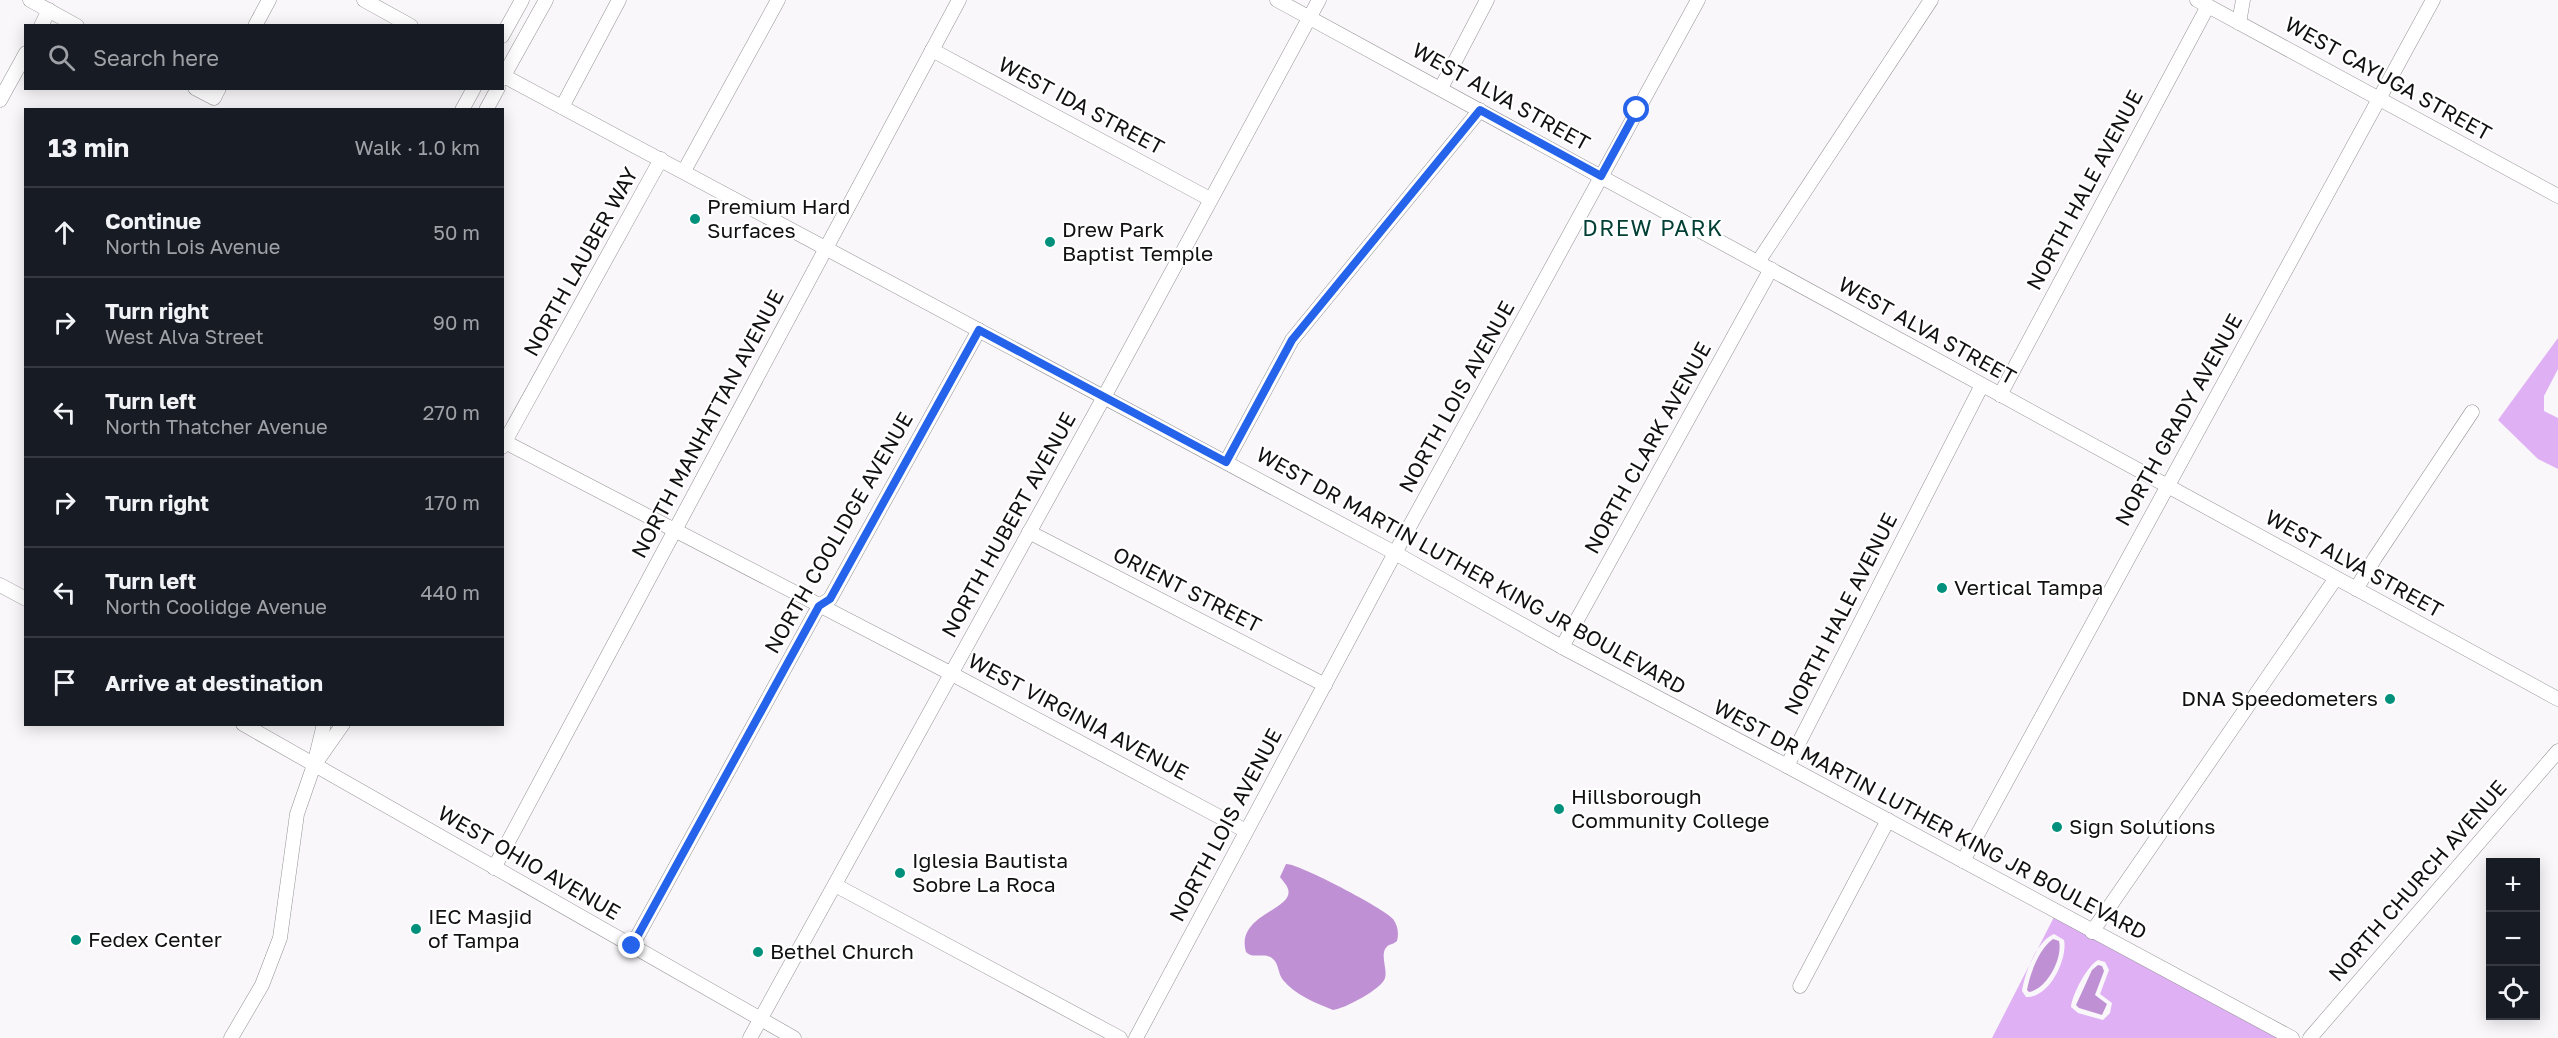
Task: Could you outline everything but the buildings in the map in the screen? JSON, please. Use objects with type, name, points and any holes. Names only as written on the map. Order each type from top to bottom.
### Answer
[{"type":"street","points":[[30,0],[74,24]]},
{"type":"street","points":[[256,24],[269,0]]},
{"type":"street","points":[[364,0],[407,24]]},
{"type":"street","points":[[504,32],[522,0]]},
{"type":"street","points":[[504,75],[546,0]]},
{"type":"street","points":[[562,107],[619,0]]},
{"type":"street","points":[[684,171],[778,0]]},
{"type":"street","name":"NORTH MANHATTAN AVENUE","points":[[494,868],[959,0]]},
{"type":"street","name":"WEST ALVA STREET","points":[[1276,0],[2558,699]]},
{"type":"street","name":"NORTH HUBERT AVENUE","points":[[750,1038],[1104,397],[1319,0]]},
{"type":"street","points":[[1441,88],[1487,0]]},
{"type":"street","name":"NORTH LOIS AVENUE","points":[[1136,1038],[1395,552],[1698,0]]},
{"type":"street","points":[[1758,262],[1931,0]]},
{"type":"street","points":[[2239,23],[2243,0]]},
{"type":"street","name":"NORTH GRADY AVENUE","points":[[1964,861],[2433,0]]},
{"type":"street","name":"WEST CAYUGA STREET","points":[[2202,3],[2558,196]]},
{"type":"street","name":"NORTH HALE AVENUE","points":[[2000,394],[2202,3]]},
{"type":"street","points":[[42,24],[49,10]]},
{"type":"street","name":"WEST IDA STREET","points":[[932,50],[1210,199]]},
{"type":"street","points":[[0,100],[24,57]]},
{"type":"street","name":"WEST DR MARTIN LUTHER KING JR BOULEVARD","points":[[504,78],[684,171],[1395,552],[1563,647],[1787,765],[2092,932],[2292,1038]]},
{"type":"street","points":[[463,108],[473,90]]},
{"type":"street","points":[[487,108],[497,90]]},
{"type":"street","points":[[1226,462],[1292,340],[1480,110]]},
{"type":"street","name":"NORTH LAUBER WAY","points":[[504,445],[661,159]]},
{"type":"street","name":"NORTH CLARK AVENUE","points":[[1563,647],[1771,269]]},
{"type":"street","name":"NORTH COOLIDGE AVENUE","points":[[632,946],[819,606],[830,599],[979,330]]},
{"type":"street","name":"NORTH HALE AVENUE","points":[[1787,765],[1982,385]]},
{"type":"street","points":[[2356,589],[2374,558],[2472,412]]},
{"type":"street","name":"WEST VIRGINIA AVENUE","points":[[504,445],[676,530],[1246,831]]},
{"type":"street","name":"ORIENT STREET","points":[[1029,532],[1325,685]]},
{"type":"street","points":[[2092,932],[2336,578]]},
{"type":"street","points":[[0,585],[24,598]]},
{"type":"street","name":"WEST OHIO AVENUE","points":[[246,726],[794,1038]]},
{"type":"street","points":[[231,1038],[261,985],[280,938],[297,814],[314,765],[324,726]]},
{"type":"street","points":[[314,765],[342,726]]},
{"type":"street","name":"NORTH CHURCH AVENUE","points":[[2310,1038],[2558,752]]},
{"type":"street","points":[[1800,986],[1888,820]]},
{"type":"street","points":[[835,885],[1120,1038]]},
{"type":"shaded area","points":[[2558,338],[2558,369],[2544,396],[2544,411],[2558,418],[2558,469],[2538,459],[2498,420]]},
{"type":"shaded area","points":[[1286,864],[1323,878],[1359,897],[1387,914],[1396,924],[1397,941],[1389,945],[1384,952],[1385,978],[1377,988],[1362,998],[1333,1010],[1293,990],[1283,980],[1270,957],[1246,952],[1245,939],[1249,929],[1288,896],[1288,889],[1280,877]]},
{"type":"shaded area","points":[[2054,917],[2278,1038],[1992,1038],[2030,964],[2022,991],[2026,997],[2042,992],[2049,985],[2060,967],[2064,940],[2054,934],[2037,950]],"holes":[[[2098,960],[2105,962],[2109,970],[2100,994],[2112,1003],[2110,1013],[2103,1020],[2078,1013],[2071,1007],[2081,981],[2089,968]]]},
{"type":"shaded area","points":[[2053,939],[2059,941],[2060,948],[2056,964],[2042,985],[2029,992],[2028,983],[2036,962],[2043,949]]},
{"type":"shaded area","points":[[2098,965],[2102,966],[2104,971],[2095,995],[2107,1004],[2102,1015],[2076,1005],[2092,970]]},
{"type":"place","name":"Premium Hard Surfaces","points":[[695,219]]},
{"type":"place","name":"Drew Park Baptist Temple","points":[[1050,242]]},
{"type":"place","name":"Vertical Tampa","points":[[1942,588]]},
{"type":"place","name":"DNA Speedometers","points":[[2390,699]]},
{"type":"place","name":"Hillsborough Community College","points":[[1559,809]]},
{"type":"place","name":"Sign Solutions","points":[[2057,827]]},
{"type":"place","name":"Iglesia Bautista Sobre La Roca","points":[[900,873]]},
{"type":"place","name":"IEC Masjid of Tampa","points":[[416,929]]},
{"type":"place","name":"Fedex Center","points":[[76,940]]},
{"type":"place","name":"Bethel Church","points":[[758,952]]},
{"type":"district","name":"DREW PARK","points":[[1653,228]]},
{"type":"route","points":[[632,946],[819,606],[830,599],[979,330],[1226,462],[1292,340],[1480,110],[1601,176],[1637,110]]}]
